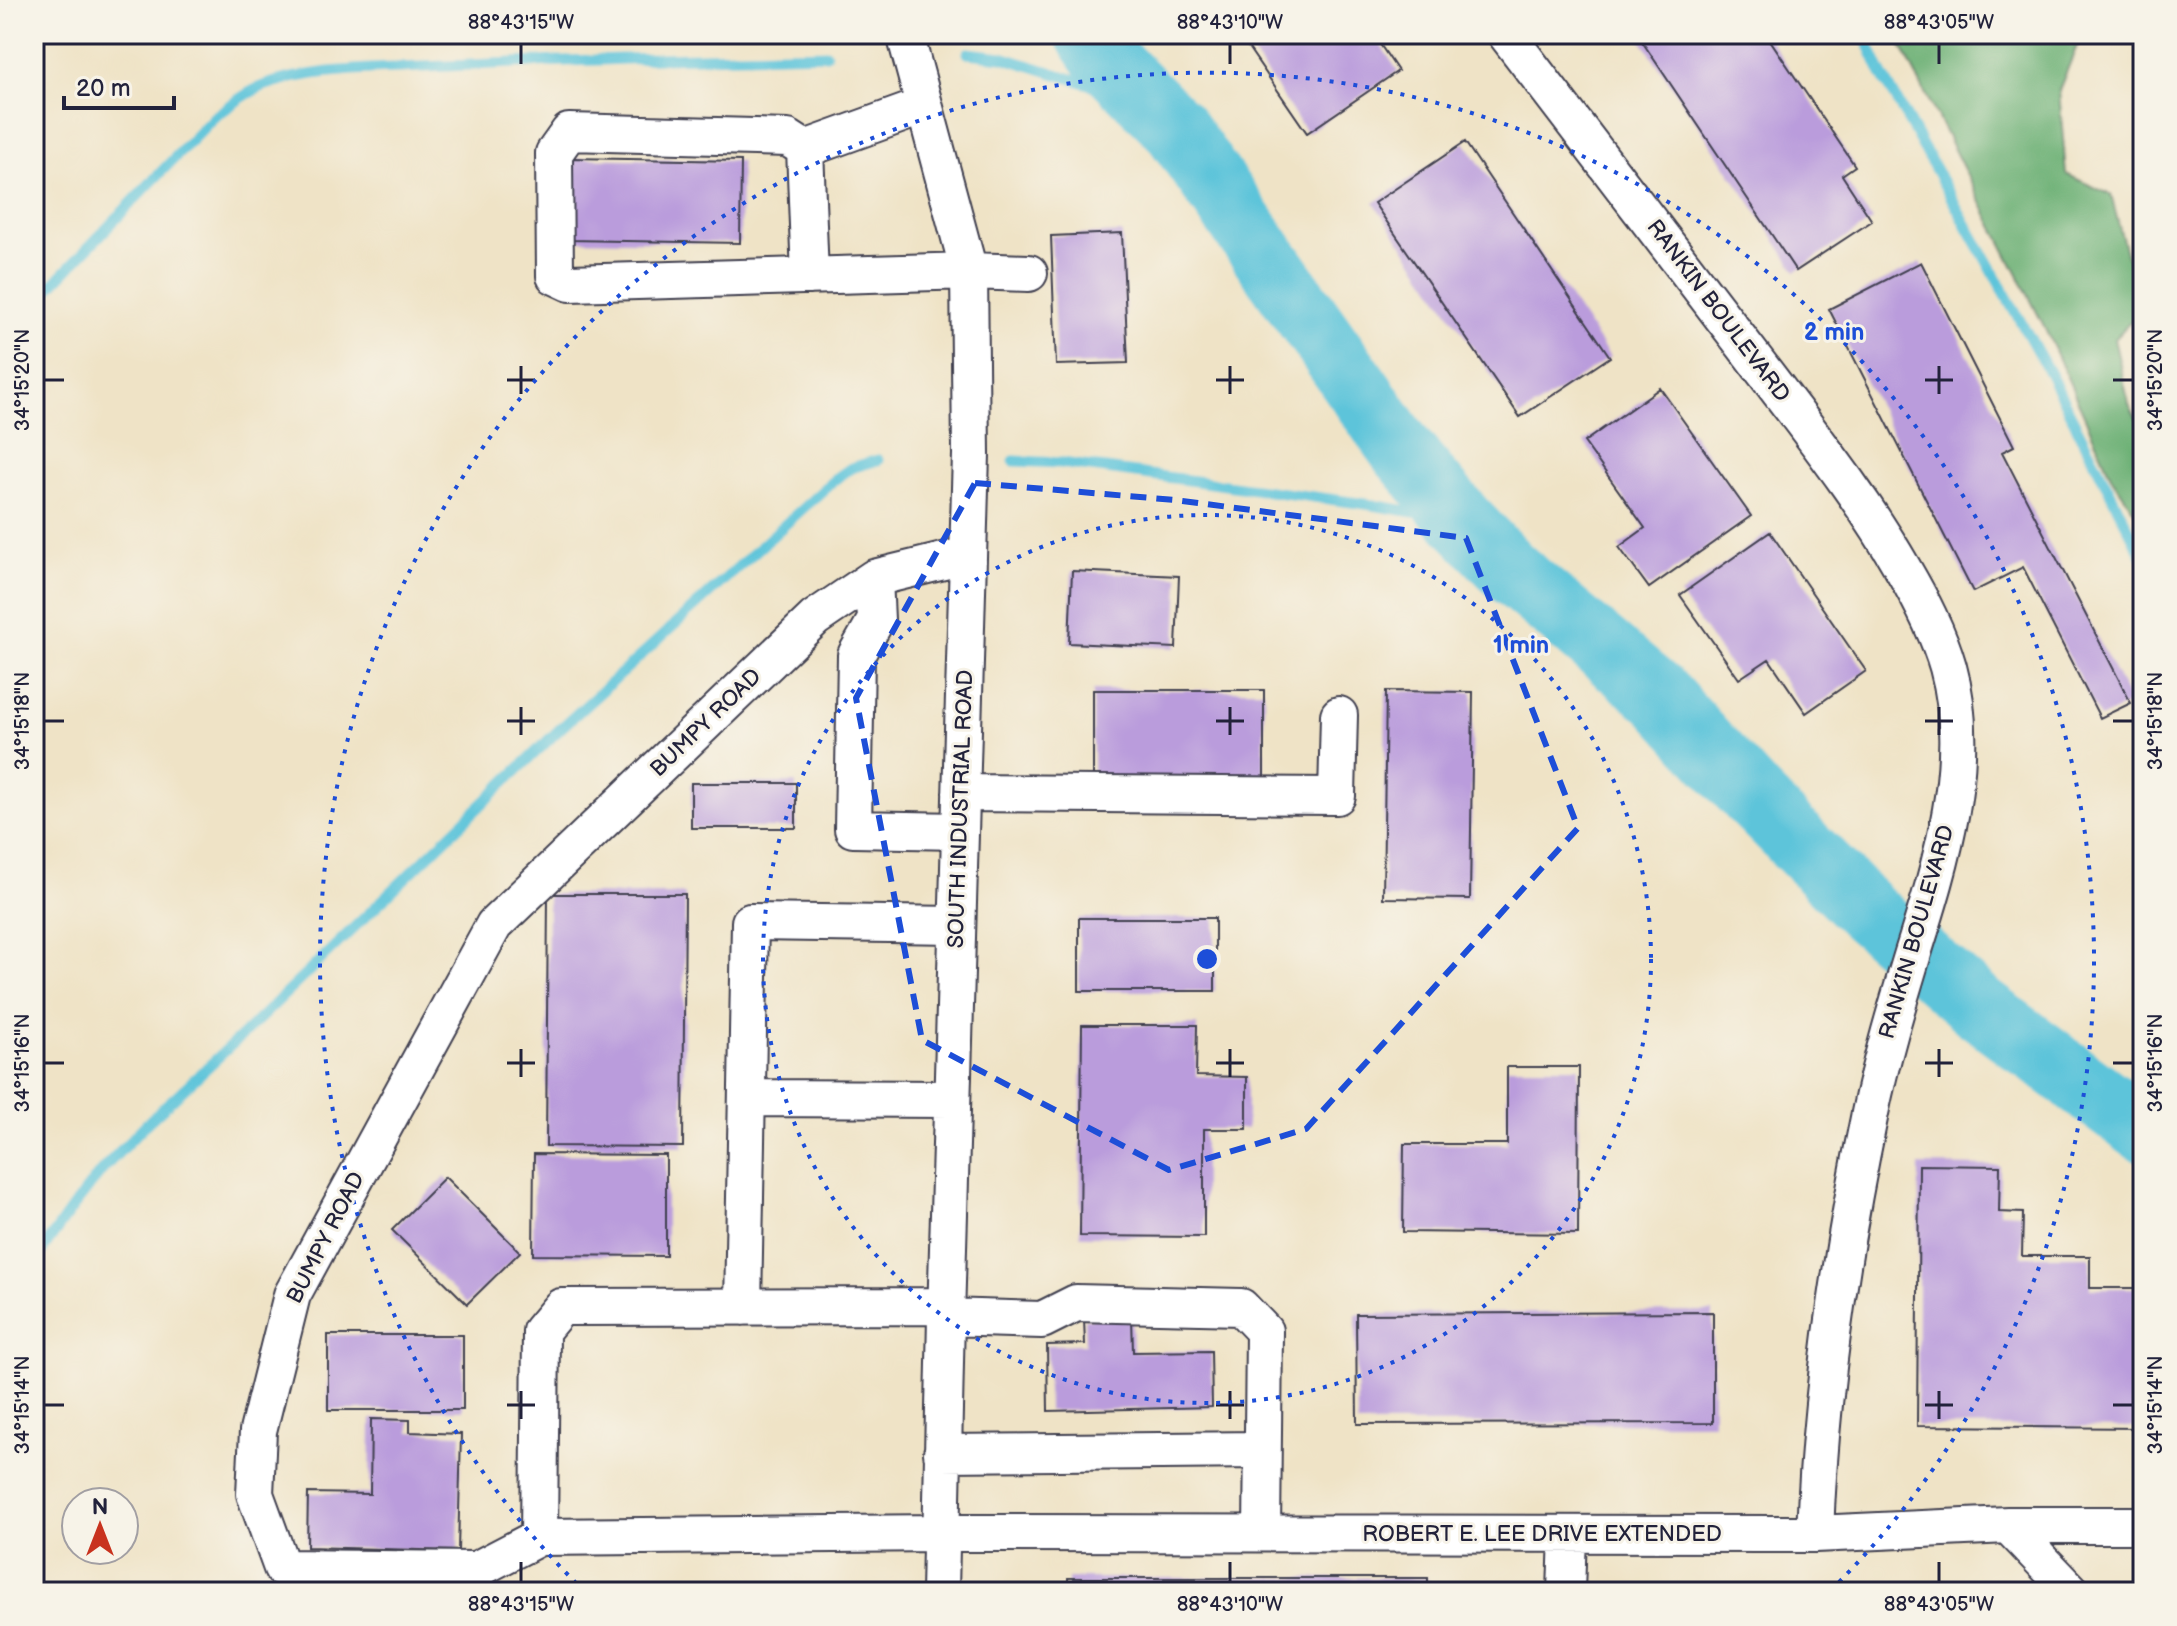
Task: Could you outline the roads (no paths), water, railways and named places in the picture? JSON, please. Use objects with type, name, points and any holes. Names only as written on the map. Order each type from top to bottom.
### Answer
[{"type":"street","name":"SOUTH INDUSTRIAL ROAD","points":[[905,34],[969,271],[971,454],[940,1592]]},
{"type":"street","name":"RANKIN BOULEVARD","points":[[1506,34],[1855,492],[1922,603],[1949,670],[1957,738],[1954,788],[1937,878],[1886,1042],[1870,1112],[1841,1272],[1821,1431],[1815,1534]]},
{"type":"street","points":[[805,149],[924,106]]},
{"type":"street","points":[[805,149],[788,138],[569,132],[554,153],[555,276],[570,283],[969,271],[1029,273]]},
{"type":"street","points":[[805,149],[810,276]]},
{"type":"street","name":"BUMPY ROAD","points":[[941,1533],[539,1537],[476,1570],[282,1568],[255,1494],[258,1431],[292,1295],[494,925],[815,618],[874,578],[968,555]]},
{"type":"street","points":[[874,578],[876,620],[856,655],[853,829],[960,831]]},
{"type":"street","points":[[961,793],[1337,796],[1339,715]]},
{"type":"street","points":[[743,1307],[750,922],[957,925]]},
{"type":"street","points":[[747,1098],[952,1099]]},
{"type":"street","points":[[539,1537],[541,1331],[561,1307],[946,1312],[1042,1320],[1076,1303],[1241,1307],[1264,1331],[1262,1533]]},
{"type":"street","points":[[942,1453],[1262,1450]]},
{"type":"street","points":[[2008,1525],[2072,1592]]},
{"type":"street","name":"ROBERT E. LEE DRIVE EXTENDED","points":[[941,1533],[1815,1534],[2008,1525],[2143,1525]]},
{"type":"street","points":[[1566,1592],[1568,1534]]},
{"type":"waterway","points":[[1088,34],[1103,56],[1174,127],[1402,451],[1510,571],[1662,698],[1752,797],[1866,911],[1978,1007],[2143,1129]]},
{"type":"waterway","points":[[1864,34],[1881,72],[2050,374],[2143,557]]},
{"type":"waterway","points":[[968,53],[1002,57],[1144,99]]},
{"type":"waterway","points":[[34,304],[214,117],[266,85],[309,75],[356,70],[826,54]]},
{"type":"waterway","points":[[34,1262],[103,1169],[147,1123],[561,728],[834,480],[851,468],[878,460]]},
{"type":"waterway","points":[[1014,461],[1061,463],[1366,504],[1461,520]]}]
